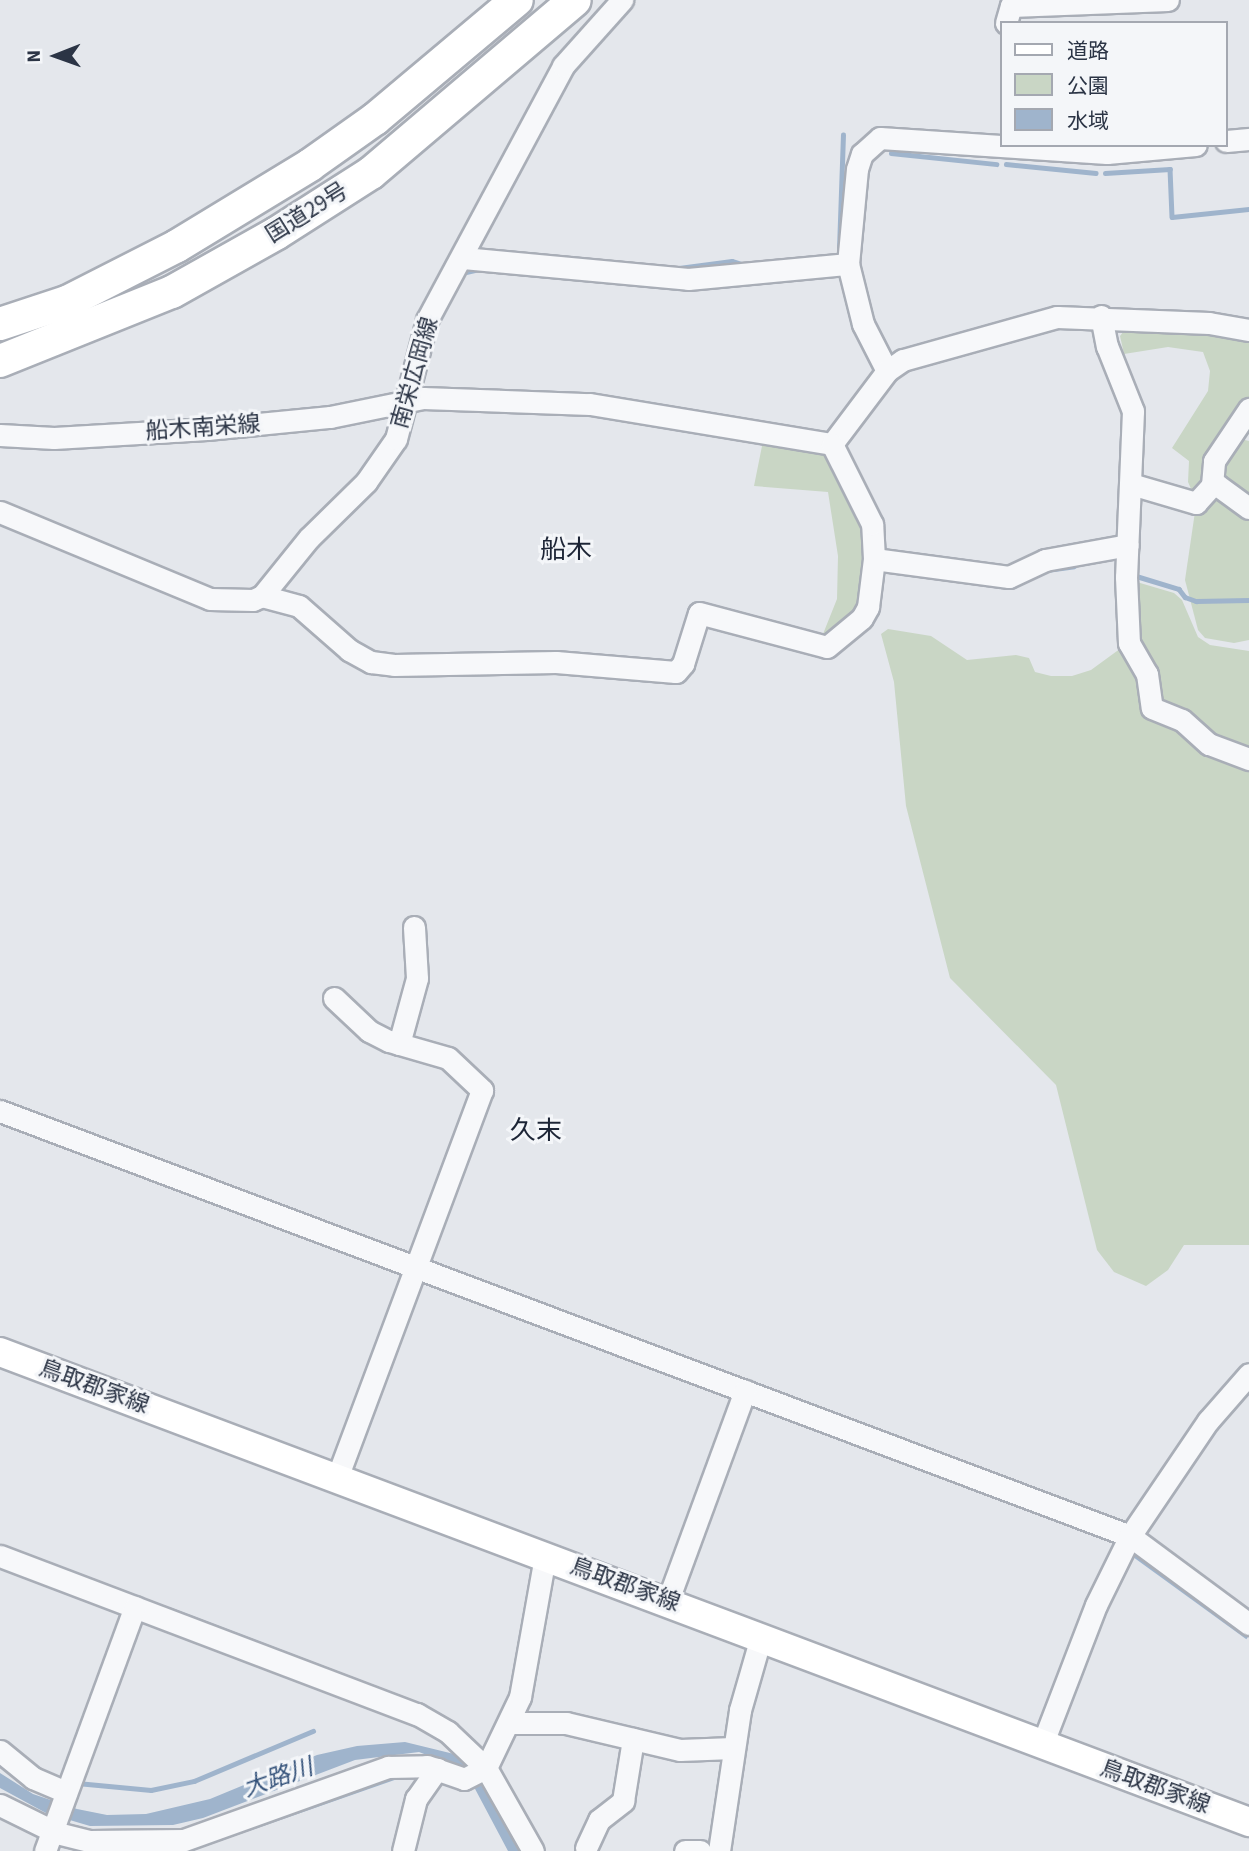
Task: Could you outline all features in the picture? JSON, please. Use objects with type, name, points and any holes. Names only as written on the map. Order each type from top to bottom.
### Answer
[{"type":"highway","name":"国道29号","points":[[0,324],[67,302],[152,258],[310,165],[375,119],[517,0]]},
{"type":"highway","name":"国道29号","points":[[0,361],[172,292],[300,218],[371,173],[575,0]]},
{"type":"main road","name":"鳥取郡家線","points":[[0,1352],[668,1600],[1249,1822]]},
{"type":"street","points":[[1007,21],[1011,6],[1168,0]]},
{"type":"street","name":"南栄広岡線","points":[[262,596],[309,538],[366,482],[397,439],[404,402],[427,320],[463,258],[563,66],[615,3]]},
{"type":"street","points":[[887,371],[863,324],[848,264],[857,169],[862,154],[880,138],[1000,147]]},
{"type":"street","points":[[1228,141],[1249,139]]},
{"type":"street","points":[[1015,148],[1107,153],[1174,147]]},
{"type":"street","points":[[463,258],[688,279],[848,264]]},
{"type":"street","points":[[1101,316],[1107,346],[1133,411],[1128,545],[1129,643],[1147,674],[1152,708],[1182,720],[1209,744],[1249,759]]},
{"type":"street","points":[[0,513],[210,599],[253,600],[262,596],[299,606],[341,644],[371,662],[556,662],[676,672],[683,664],[699,613],[827,647],[862,618],[867,607],[874,559],[872,524],[832,444],[887,371],[903,360],[1057,317],[1101,316],[1237,325],[1249,330]]},
{"type":"street","name":"船木南栄線","points":[[0,435],[54,438],[207,429],[330,417],[423,398],[590,404],[832,444]]},
{"type":"street","points":[[1131,484],[1196,503],[1212,485],[1214,461],[1240,437],[1249,409]]},
{"type":"street","points":[[1212,485],[1249,508]]},
{"type":"street","points":[[874,559],[1009,577],[1045,560],[1128,545]]},
{"type":"street","points":[[398,1044],[418,978],[414,927]]},
{"type":"street","points":[[334,998],[369,1031],[398,1044],[448,1058],[482,1090],[337,1478]]},
{"type":"street","points":[[0,1111],[1130,1536],[1249,1623]]},
{"type":"street","points":[[1042,1745],[1096,1605],[1130,1536],[1208,1421],[1249,1374]]},
{"type":"street","points":[[668,1600],[745,1391]]},
{"type":"street","points":[[0,1556],[375,1695],[448,1731],[533,1851]]},
{"type":"street","points":[[477,1773],[510,1723],[520,1697],[545,1556]]},
{"type":"street","points":[[45,1851],[135,1607]]},
{"type":"street","points":[[719,1851],[733,1748],[761,1637]]},
{"type":"street","points":[[510,1723],[566,1723],[680,1750],[733,1748]]},
{"type":"street","points":[[582,1850],[599,1820],[623,1801],[633,1740]]},
{"type":"street","points":[[0,1751],[33,1778],[66,1792]]},
{"type":"street","points":[[0,1805],[53,1830],[90,1841],[184,1840],[364,1773],[409,1766],[477,1773]]},
{"type":"street","points":[[403,1851],[416,1800],[437,1769]]},
{"type":"street","points":[[685,1851],[701,1851]]},
{"type":"green space","points":[[1127,327],[1249,334],[1249,405],[1196,500],[1188,482],[1189,461],[1172,448],[1208,391],[1210,371],[1203,352],[1168,347],[1124,354],[1120,336]]},
{"type":"green space","points":[[1233,437],[1249,441],[1249,505],[1227,488],[1217,463]]},
{"type":"green space","points":[[763,441],[834,458],[865,525],[862,610],[819,644],[837,599],[838,556],[828,492],[754,486]]},
{"type":"green space","points":[[1212,489],[1249,510],[1249,640],[1234,643],[1205,638],[1198,630],[1185,580],[1196,505]]},
{"type":"green space","points":[[1130,580],[1174,593],[1182,600],[1198,637],[1210,645],[1249,651],[1249,757],[1159,710],[1138,659]]},
{"type":"green space","points":[[888,629],[931,636],[967,660],[1016,655],[1029,658],[1035,672],[1051,676],[1072,676],[1091,670],[1128,643],[1149,706],[1249,762],[1249,1245],[1184,1245],[1168,1270],[1146,1286],[1114,1272],[1097,1250],[1056,1085],[950,978],[906,806],[894,682],[881,634]]},
{"type":"water","points":[[750,1403],[1114,1541],[1113,1543],[854,1446]]},
{"type":"water","points":[[1130,1551],[1248,1637],[1246,1639],[1128,1553]]},
{"type":"water","name":"大路川","points":[[405,1742],[454,1754],[483,1777],[526,1851],[508,1851],[465,1770],[419,1752],[355,1760],[203,1818],[173,1825],[90,1826],[46,1813],[0,1788],[0,1773],[33,1794],[77,1809],[107,1815],[146,1814],[210,1799],[317,1755],[357,1746]]},
{"type":"water","points":[[393,1776],[406,1776],[200,1848],[154,1851],[201,1845]]},
{"type":"waterway","points":[[839,249],[843,135]]},
{"type":"waterway","points":[[891,153],[996,164]]},
{"type":"waterway","points":[[1006,164],[1096,173]]},
{"type":"waterway","points":[[1105,173],[1170,169],[1172,217],[1249,209]]},
{"type":"waterway","points":[[679,268],[732,261],[742,264]]},
{"type":"waterway","points":[[466,272],[479,269]]},
{"type":"waterway","points":[[1047,570],[1074,566]]},
{"type":"waterway","points":[[1133,575],[1179,589],[1185,597],[1196,601],[1249,600]]},
{"type":"waterway","points":[[169,1609],[413,1702]]},
{"type":"waterway","points":[[77,1783],[151,1790],[194,1781],[313,1731]]},
{"type":"district","name":"船木","points":[[566,550]]},
{"type":"district","name":"久末","points":[[536,1131]]}]
